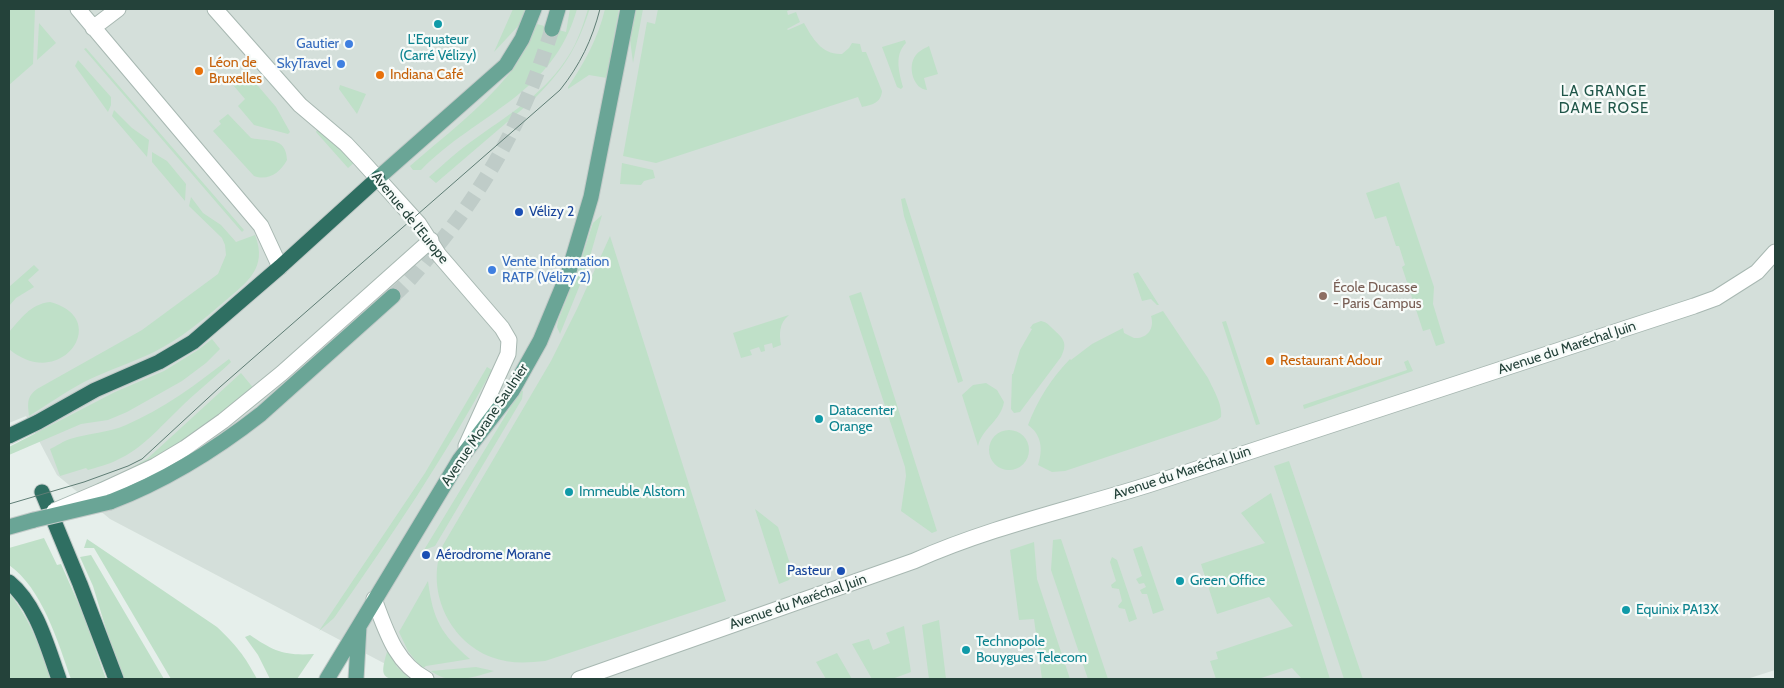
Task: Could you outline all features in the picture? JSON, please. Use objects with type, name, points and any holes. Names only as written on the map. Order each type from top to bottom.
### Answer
[{"type":"highway","points":[[9,436],[95,390],[159,362],[193,342],[378,178]]},
{"type":"highway","points":[[42,492],[116,679]]},
{"type":"highway","points":[[9,582],[21,593],[33,613],[59,679]]},
{"type":"main road","points":[[378,178],[506,65],[522,39],[534,9]]},
{"type":"main road","points":[[552,29],[558,9]]},
{"type":"main road","name":"Avenue Morane Saulnier","points":[[326,679],[460,459],[519,379],[540,341],[569,271],[591,198],[628,9]]},
{"type":"main road","points":[[9,527],[164,478],[195,460],[261,414],[393,296]]},
{"type":"main road","name":"Avenue Morane Saulnier","points":[[356,679],[360,623]]},
{"type":"street","points":[[78,9],[261,226],[280,266]]},
{"type":"street","points":[[94,28],[118,9]]},
{"type":"street","name":"Avenue de l'Europe","points":[[215,9],[300,105],[346,144],[378,178],[431,240],[440,254],[502,328],[509,340],[508,354],[460,459]]},
{"type":"street","points":[[105,496],[185,448],[223,421],[282,373],[431,240]]},
{"type":"street","name":"Avenue du Maréchal Juin","points":[[579,679],[914,562],[961,542],[1053,512],[1143,487],[1694,306],[1716,298],[1757,272],[1775,252]]},
{"type":"street","points":[[374,599],[390,640],[400,657],[426,679]]},
{"type":"shaded area","points":[[9,9],[1775,9],[1775,670],[1747,679],[414,679],[110,519],[57,475],[26,416],[9,423]]},
{"type":"green space","points":[[9,9],[35,9],[33,64],[9,85]]},
{"type":"green space","points":[[513,9],[526,9],[520,24],[494,52]]},
{"type":"green space","points":[[570,9],[577,9],[566,38],[550,62],[532,83],[443,150],[421,170],[413,170],[410,166],[474,111],[498,87],[521,56],[537,24],[566,32]]},
{"type":"green space","points":[[588,9],[590,9],[579,38],[567,60],[533,100],[436,183],[429,177],[453,156],[540,90],[560,68],[572,50]]},
{"type":"green space","points":[[605,9],[619,9],[607,78],[589,75],[568,89],[590,50],[599,30]]},
{"type":"green space","points":[[636,9],[643,9],[633,63],[630,39]]},
{"type":"green space","points":[[658,9],[790,10],[787,11],[788,15],[796,12],[800,22],[787,29],[804,23],[819,45],[829,52],[842,54],[852,43],[860,44],[862,52],[866,52],[882,91],[880,98],[875,103],[862,107],[858,97],[656,163],[623,156],[647,22],[655,24]]},
{"type":"green space","points":[[39,23],[56,43],[37,60]]},
{"type":"green space","points":[[905,40],[906,43],[902,48],[899,58],[899,70],[903,87],[901,89],[897,87],[882,47]]},
{"type":"green space","points":[[929,46],[938,74],[924,78],[927,90],[922,89],[913,78],[912,62],[917,54]]},
{"type":"green space","points":[[86,48],[244,230],[242,232],[84,49]]},
{"type":"green space","points":[[78,60],[111,97],[111,105],[108,112],[75,66]]},
{"type":"green space","points":[[247,73],[276,107],[290,132],[288,134],[254,125],[238,106],[245,99],[233,85]]},
{"type":"green space","points":[[340,85],[366,94],[357,114],[339,89]]},
{"type":"green space","points":[[114,110],[132,128],[149,140],[147,157],[112,116]]},
{"type":"green space","points":[[228,114],[251,138],[275,142],[283,147],[287,160],[281,169],[269,177],[254,176],[213,131],[221,124],[219,121]]},
{"type":"green space","points":[[317,130],[355,162],[348,168],[316,132]]},
{"type":"green space","points":[[152,152],[167,161],[186,184],[185,201],[152,162]]},
{"type":"green space","points":[[622,163],[653,170],[655,178],[644,181],[641,185],[620,184]]},
{"type":"green space","points":[[1399,182],[1434,287],[1433,304],[1445,343],[1436,346],[1430,329],[1423,331],[1402,267],[1405,265],[1399,246],[1396,246],[1386,216],[1375,219],[1366,193]]},
{"type":"green space","points":[[191,197],[203,213],[221,225],[236,242],[255,235],[259,257],[257,265],[248,280],[217,308],[173,341],[154,352],[84,382],[29,416],[29,398],[33,392],[142,330],[218,274],[226,255],[225,245],[222,238],[189,206]]},
{"type":"green space","points":[[905,198],[963,381],[958,383],[904,216],[901,199]]},
{"type":"green space","points":[[602,215],[586,270],[560,334],[557,327],[558,321],[593,223]]},
{"type":"green space","points":[[610,236],[726,601],[545,661],[504,661],[476,649],[462,638],[452,625],[444,610],[439,594],[437,578],[438,561],[443,545],[551,361]]},
{"type":"green space","points":[[34,265],[39,270],[28,280],[34,287],[16,298],[9,306],[9,287]]},
{"type":"green space","points":[[1138,272],[1159,305],[1151,299],[1142,301],[1133,274]]},
{"type":"green space","points":[[861,292],[937,531],[932,533],[901,511],[906,476],[905,467],[849,296]]},
{"type":"green space","points":[[50,302],[68,310],[77,322],[78,336],[73,348],[61,358],[46,362],[28,360],[9,349],[9,332],[22,317],[31,309]]},
{"type":"green space","points":[[1163,311],[1208,378],[1219,402],[1221,417],[1217,420],[1065,471],[1052,472],[1038,465],[1041,454],[1039,438],[1028,425],[1041,398],[1057,374],[1070,359],[1092,344],[1123,328],[1124,333],[1134,338],[1143,337],[1151,329],[1151,316]]},
{"type":"green space","points":[[789,315],[783,322],[781,329],[781,345],[773,348],[772,343],[764,345],[765,351],[761,352],[759,347],[750,350],[752,355],[741,358],[733,333]]},
{"type":"green space","points":[[1041,321],[1048,324],[1061,337],[1064,343],[1063,352],[1020,412],[1014,413],[1011,409],[1012,374],[1020,350],[1032,329],[1030,328],[1033,324]]},
{"type":"green space","points":[[1226,321],[1260,424],[1256,425],[1222,322]]},
{"type":"green space","points":[[212,339],[220,349],[206,363],[182,381],[127,412],[108,420],[81,424],[9,455],[9,447],[115,392],[164,371]]},
{"type":"green space","points":[[229,359],[231,362],[135,450],[106,465],[88,470],[86,468],[60,476],[50,449],[70,439],[112,430],[140,419],[205,378]]},
{"type":"green space","points":[[1408,360],[1413,371],[1304,409],[1303,405],[1407,370],[1404,362]]},
{"type":"green space","points":[[487,367],[492,370],[436,466],[334,618],[319,631],[425,473]]},
{"type":"green space","points":[[241,373],[255,390],[174,449],[100,486],[98,483],[116,476],[147,459]]},
{"type":"green space","points":[[986,383],[997,390],[1004,402],[1002,409],[983,434],[978,446],[962,395],[973,385]]},
{"type":"green space","points":[[521,390],[523,391],[522,399],[435,546],[424,550]]},
{"type":"green space","points":[[1005,430],[1013,430],[1020,433],[1026,439],[1029,450],[1026,461],[1020,467],[1013,470],[1005,470],[998,467],[992,461],[989,454],[989,446],[992,439],[998,433]]},
{"type":"green space","points":[[1289,461],[1363,679],[1344,679],[1274,466]]},
{"type":"green space","points":[[1271,493],[1330,679],[1302,679],[1292,668],[1258,679],[1216,679],[1210,661],[1218,659],[1216,652],[1293,626],[1269,597],[1217,614],[1201,564],[1265,543],[1241,513]]},
{"type":"green space","points":[[755,509],[778,527],[791,567],[789,568],[791,576],[789,580],[779,584]]},
{"type":"green space","points":[[44,538],[57,565],[61,564],[84,616],[106,679],[71,679],[48,617],[40,601],[21,575],[9,565],[9,548]]},
{"type":"green space","points":[[87,539],[217,627],[240,651],[257,679],[171,679],[94,548],[84,548]]},
{"type":"green space","points":[[1061,539],[1108,679],[1088,679],[1051,570],[1053,540]]},
{"type":"green space","points":[[1034,542],[1037,579],[1070,679],[1042,679],[1034,619],[1019,620],[1010,550]]},
{"type":"green space","points":[[1142,546],[1164,610],[1153,614],[1147,594],[1142,594],[1140,590],[1146,587],[1144,583],[1139,584],[1136,579],[1142,576],[1133,549]]},
{"type":"green space","points":[[91,555],[164,679],[121,679],[93,586],[80,557]]},
{"type":"green space","points":[[1112,557],[1117,560],[1137,619],[1129,622],[1125,609],[1118,606],[1122,601],[1119,589],[1112,588],[1111,585],[1116,581],[1110,562]]},
{"type":"green space","points":[[428,581],[433,606],[440,625],[452,642],[470,659],[426,666],[422,669],[408,651],[399,632]]},
{"type":"green space","points":[[9,593],[29,623],[51,679],[9,679]]},
{"type":"green space","points":[[939,620],[946,679],[929,679],[922,625]]},
{"type":"green space","points":[[904,626],[911,672],[892,679],[872,679],[852,644],[869,639],[873,650],[890,643],[886,633]]},
{"type":"green space","points":[[250,635],[273,649],[295,654],[314,654],[297,679],[270,679],[258,655],[245,637]]},
{"type":"green space","points":[[387,652],[389,652],[397,667],[410,679],[395,679],[386,676],[383,668]]},
{"type":"green space","points":[[837,653],[852,679],[826,679],[816,662]]},
{"type":"green space","points":[[476,667],[494,671],[470,678],[454,679],[438,676],[431,671]]},
{"type":"tunnel","points":[[393,296],[411,278],[438,245],[475,195],[491,169],[519,116],[552,29]]},
{"type":"tram line","points":[[9,504],[84,482],[142,459],[220,387],[560,90],[574,71],[584,52],[600,9]]},
{"type":"place","name":"L'Equateur (Carré Vélizy)","points":[[438,24]]},
{"type":"place","name":"Gautier","points":[[349,44]]},
{"type":"place","name":"SkyTravel","points":[[341,64]]},
{"type":"place","name":"Léon de Bruxelles","points":[[199,71]]},
{"type":"place","name":"Indiana Café","points":[[380,75]]},
{"type":"place","name":"Vélizy 2","points":[[519,212]]},
{"type":"place","name":"Vente Information RATP (Vélizy 2)","points":[[492,270]]},
{"type":"place","name":"École Ducasse - Paris Campus","points":[[1323,296]]},
{"type":"place","name":"Restaurant Adour","points":[[1270,361]]},
{"type":"place","name":"Datacenter Orange","points":[[819,419]]},
{"type":"place","name":"Immeuble Alstom","points":[[569,492]]},
{"type":"place","name":"Aérodrome Morane","points":[[426,555]]},
{"type":"place","name":"Pasteur","points":[[841,571]]},
{"type":"place","name":"Green Office","points":[[1180,581]]},
{"type":"place","name":"Equinix PA13X","points":[[1626,610]]},
{"type":"place","name":"Technopole Bouygues Telecom","points":[[966,650]]},
{"type":"district","name":"LA GRANGE DAME ROSE","points":[[1604,100]]}]
